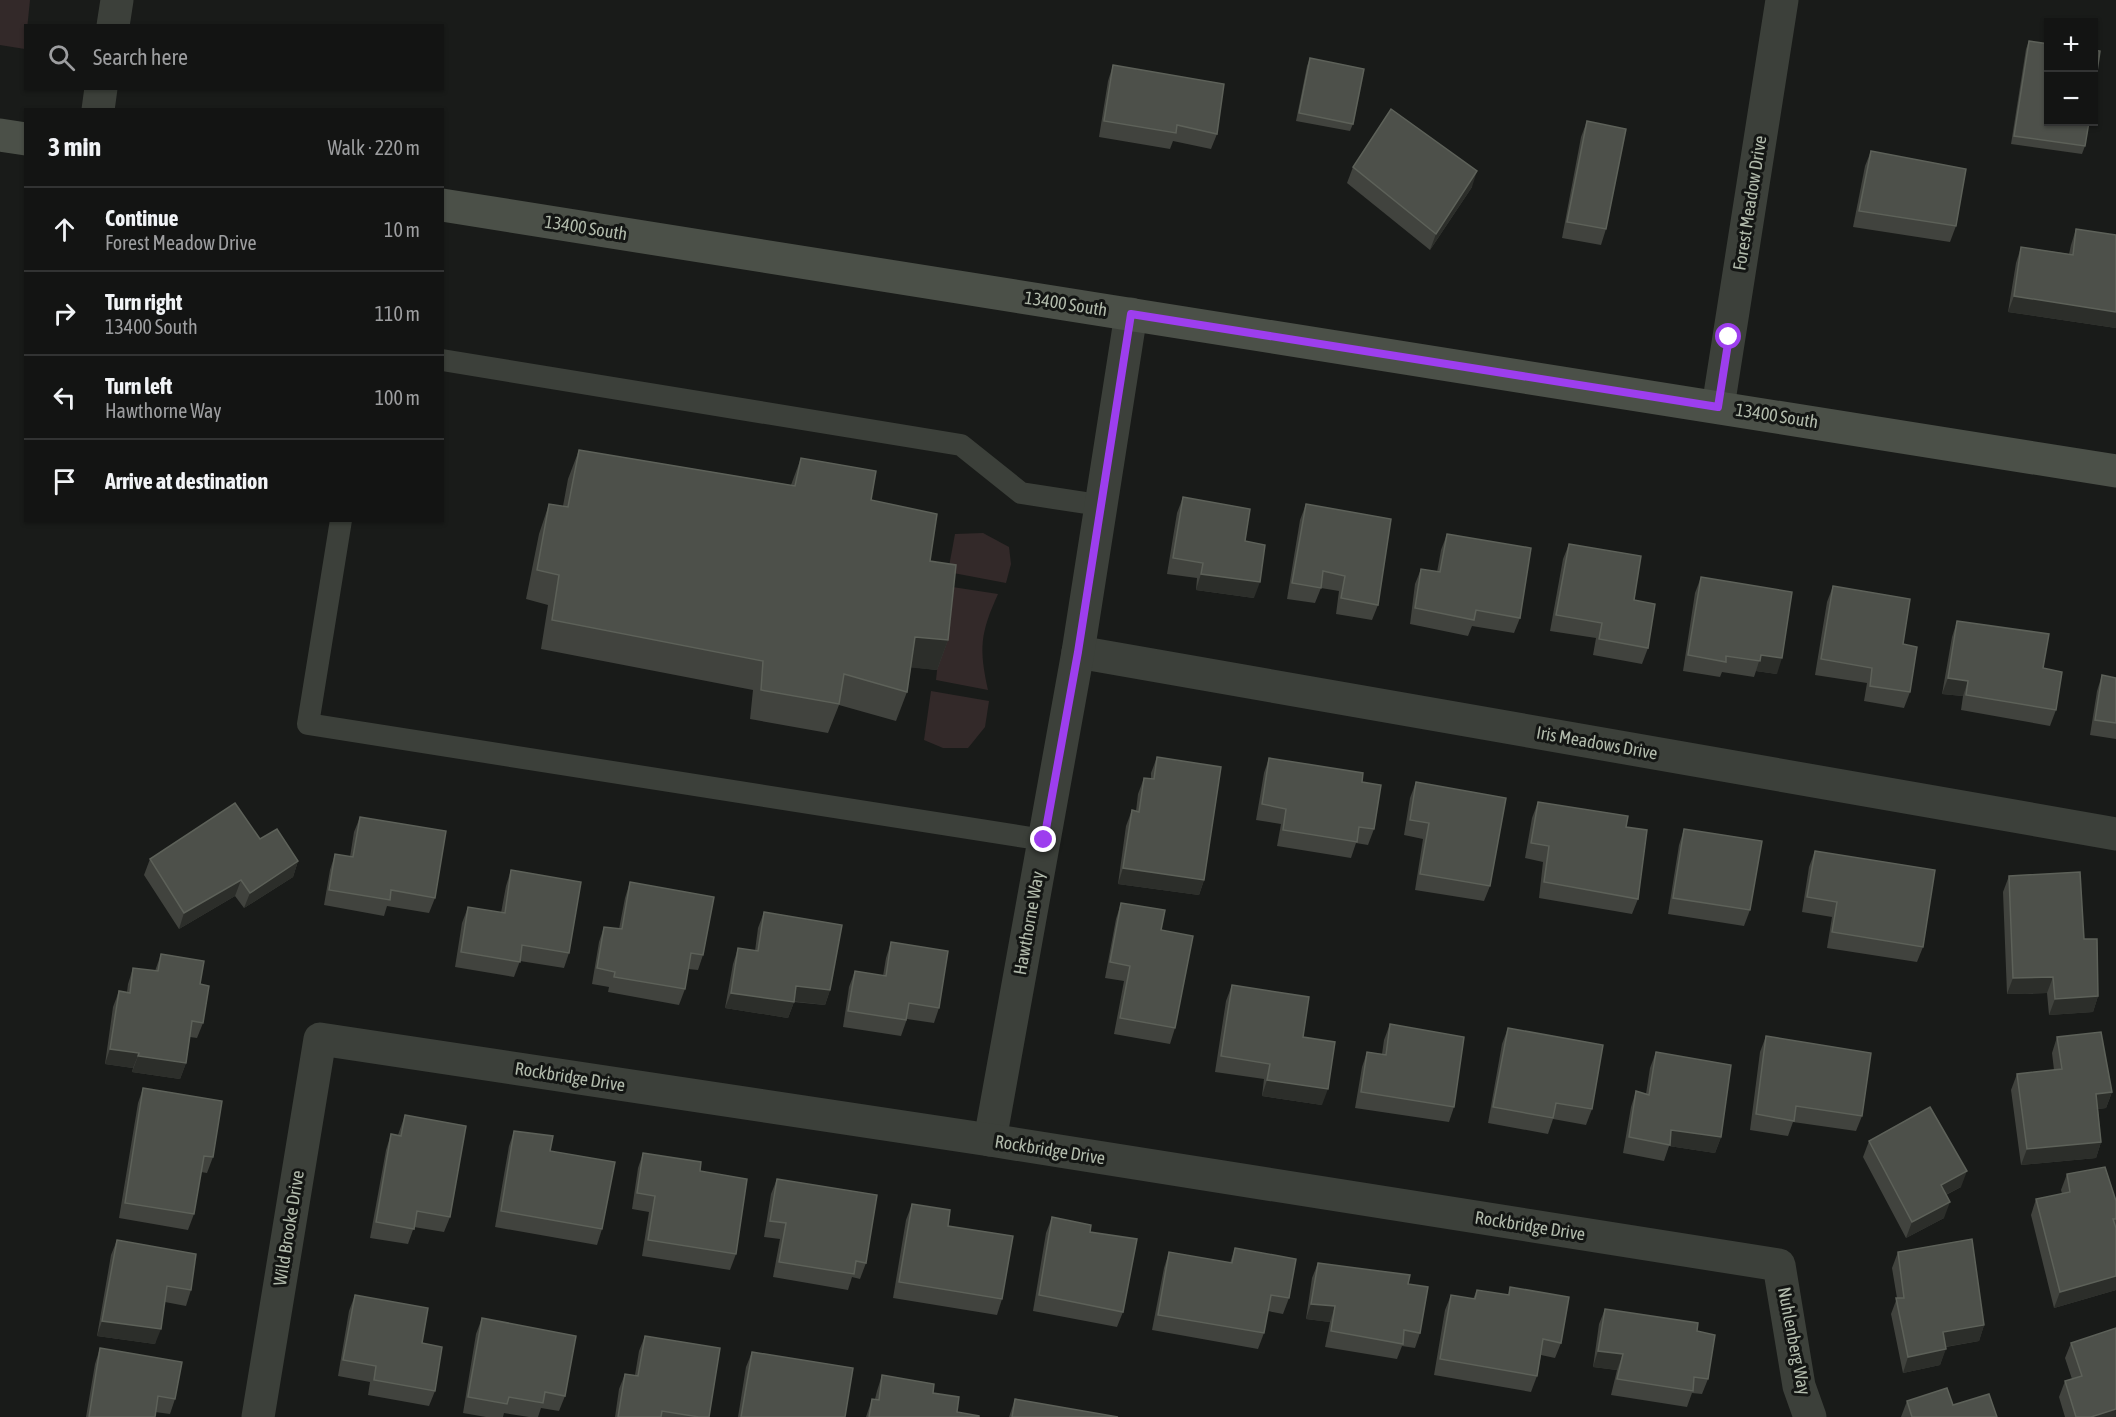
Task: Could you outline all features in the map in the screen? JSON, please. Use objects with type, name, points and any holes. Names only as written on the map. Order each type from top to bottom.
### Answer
[{"type":"main road","points":[[0,135],[24,139]]},
{"type":"main road","name":"13400 South","points":[[444,205],[2116,471]]},
{"type":"street","points":[[113,24],[117,0]]},
{"type":"street","name":"Forest Meadow Drive","points":[[1718,407],[1782,0]]},
{"type":"street","points":[[98,108],[102,90]]},
{"type":"street","name":"Hawthorne Way","points":[[990,1140],[1078,652],[1099,505],[1131,314]]},
{"type":"street","name":"Iris Meadows Drive","points":[[1078,652],[2116,834]]},
{"type":"street","name":"Rockbridge Drive","points":[[320,1039],[990,1140],[1779,1265]]},
{"type":"street","name":"Wild Brooke Drive","points":[[258,1417],[320,1039]]},
{"type":"street","name":"Nuhlenberg Way","points":[[1779,1265],[1799,1386],[1810,1417]]},
{"type":"lane","points":[[444,360],[961,445],[1021,493],[1099,505]]},
{"type":"lane","points":[[341,522],[308,724],[1044,840]]},
{"type":"shaded area","points":[[0,0],[30,0],[28,24],[24,24],[24,49],[0,45]]},
{"type":"shaded area","points":[[983,533],[1009,547],[1011,564],[1006,583],[948,572],[955,534]]},
{"type":"shaded area","points":[[946,586],[998,594],[983,641],[983,663],[988,690],[936,680]]},
{"type":"shaded area","points":[[931,691],[989,701],[985,727],[968,748],[943,748],[924,740]]},
{"type":"building","points":[[2029,41],[2044,43],[2044,126],[2088,126],[2085,146],[2014,136]]},
{"type":"building","points":[[1310,58],[1364,69],[1353,124],[1299,113]]},
{"type":"building","points":[[1113,65],[1224,84],[1217,134],[1177,125],[1176,133],[1104,121]]},
{"type":"building","points":[[1391,109],[1477,171],[1436,234],[1353,167]]},
{"type":"building","points":[[1587,121],[1626,129],[1606,229],[1567,222]]},
{"type":"building","points":[[1871,151],[1966,169],[1956,226],[1859,211]]},
{"type":"building","points":[[2076,229],[2116,235],[2116,312],[2014,296],[2021,247],[2073,255]]},
{"type":"building","points":[[579,450],[795,486],[801,458],[876,471],[871,500],[937,514],[930,561],[956,565],[948,640],[915,637],[907,692],[844,674],[839,704],[761,690],[763,661],[552,620],[559,575],[537,570],[549,504],[568,507]]},
{"type":"building","points":[[1183,497],[1250,509],[1245,541],[1265,545],[1260,582],[1201,574],[1203,563],[1173,558]]},
{"type":"building","points":[[1306,504],[1391,519],[1378,605],[1341,598],[1345,576],[1323,571],[1321,588],[1292,583]]},
{"type":"building","points":[[1447,534],[1531,548],[1520,618],[1476,610],[1474,620],[1415,608],[1421,569],[1440,572]]},
{"type":"building","points":[[1569,544],[1641,556],[1634,600],[1655,604],[1648,648],[1599,639],[1602,623],[1556,615]]},
{"type":"building","points":[[1701,577],[1792,592],[1782,658],[1761,655],[1760,661],[1726,656],[1726,662],[1688,655]]},
{"type":"building","points":[[1833,586],[1910,599],[1903,644],[1917,647],[1910,692],[1870,686],[1872,668],[1821,659]]},
{"type":"building","points":[[1957,621],[2049,634],[2043,668],[2062,672],[2056,710],[1966,695],[1968,681],[1948,678]]},
{"type":"building","points":[[2102,675],[2116,678],[2116,723],[2095,720]]},
{"type":"building","points":[[1157,757],[1221,767],[1204,880],[1123,868],[1132,810],[1139,812],[1144,778],[1154,779]]},
{"type":"building","points":[[1269,758],[1363,773],[1362,782],[1381,785],[1374,829],[1359,827],[1357,842],[1283,830],[1286,809],[1262,804]]},
{"type":"building","points":[[1416,782],[1506,798],[1490,886],[1420,874],[1429,823],[1410,820]]},
{"type":"building","points":[[1538,802],[1628,816],[1626,827],[1647,830],[1638,899],[1544,882],[1549,846],[1531,843]]},
{"type":"building","points":[[235,803],[260,839],[277,829],[298,861],[250,893],[241,880],[184,913],[150,859]]},
{"type":"building","points":[[360,817],[446,831],[435,898],[391,890],[390,900],[329,890],[335,854],[353,857]]},
{"type":"building","points":[[1684,829],[1762,841],[1750,910],[1673,898]]},
{"type":"building","points":[[1815,851],[1935,870],[1923,947],[1832,932],[1837,902],[1807,897]]},
{"type":"building","points":[[511,870],[581,882],[569,953],[522,945],[520,962],[461,952],[468,907],[505,913]]},
{"type":"building","points":[[2080,872],[2084,939],[2097,939],[2098,996],[2055,999],[2053,977],[2013,978],[2009,876]]},
{"type":"building","points":[[630,882],[714,897],[703,955],[691,953],[685,989],[614,977],[615,972],[597,968],[604,927],[622,929]]},
{"type":"building","points":[[1121,903],[1165,910],[1161,930],[1193,936],[1175,1028],[1120,1018],[1130,966],[1110,962]]},
{"type":"building","points":[[764,912],[842,925],[830,990],[796,986],[794,1002],[731,993],[738,948],[758,951]]},
{"type":"building","points":[[891,942],[948,951],[939,1008],[909,1003],[906,1020],[848,1011],[855,971],[886,976]]},
{"type":"building","points":[[161,954],[204,961],[200,984],[209,986],[203,1023],[192,1021],[186,1063],[138,1056],[139,1053],[110,1049],[119,991],[130,993],[133,968],[158,971]]},
{"type":"building","points":[[1232,985],[1309,997],[1303,1037],[1335,1042],[1328,1089],[1267,1080],[1270,1064],[1221,1056]]},
{"type":"building","points":[[1390,1024],[1464,1037],[1454,1107],[1361,1092],[1367,1052],[1386,1055]]},
{"type":"building","points":[[1508,1028],[1603,1045],[1592,1109],[1556,1103],[1553,1118],[1493,1107]]},
{"type":"building","points":[[2101,1032],[2112,1092],[2096,1094],[2101,1142],[2027,1149],[2017,1074],[2062,1069],[2057,1037]]},
{"type":"building","points":[[1766,1036],[1871,1053],[1862,1116],[1796,1106],[1794,1121],[1756,1114]]},
{"type":"building","points":[[1656,1052],[1731,1065],[1721,1137],[1671,1130],[1670,1145],[1629,1137],[1636,1091],[1649,1095]]},
{"type":"building","points":[[143,1088],[222,1101],[213,1157],[204,1156],[194,1214],[125,1203]]},
{"type":"building","points":[[1930,1107],[1967,1171],[1941,1185],[1950,1202],[1912,1222],[1869,1141]]},
{"type":"building","points":[[405,1115],[466,1126],[450,1217],[417,1211],[414,1229],[376,1222],[391,1134],[401,1136]]},
{"type":"building","points":[[514,1131],[553,1136],[550,1151],[615,1162],[602,1229],[501,1211]]},
{"type":"building","points":[[643,1153],[701,1162],[700,1171],[747,1179],[736,1254],[648,1240],[655,1196],[637,1193]]},
{"type":"building","points":[[2105,1167],[2116,1201],[2116,1219],[2113,1219],[2116,1228],[2116,1276],[2060,1292],[2036,1199],[2070,1192],[2067,1174]]},
{"type":"building","points":[[777,1179],[877,1195],[866,1263],[856,1261],[854,1274],[779,1262],[786,1223],[770,1221]]},
{"type":"building","points":[[912,1204],[950,1210],[948,1226],[1013,1236],[1002,1299],[899,1282]]},
{"type":"building","points":[[1052,1217],[1091,1225],[1090,1232],[1137,1239],[1123,1312],[1039,1295]]},
{"type":"building","points":[[1972,1239],[1984,1325],[1943,1332],[1946,1349],[1908,1357],[1896,1298],[1904,1298],[1898,1252]]},
{"type":"building","points":[[117,1240],[196,1254],[191,1290],[167,1286],[161,1329],[102,1321]]},
{"type":"building","points":[[1235,1248],[1296,1259],[1289,1298],[1271,1295],[1264,1333],[1158,1315],[1169,1252],[1232,1263]]},
{"type":"building","points":[[1318,1263],[1410,1275],[1408,1284],[1428,1287],[1420,1333],[1404,1330],[1403,1344],[1331,1331],[1335,1306],[1311,1304]]},
{"type":"building","points":[[1510,1287],[1569,1297],[1561,1343],[1543,1339],[1537,1376],[1440,1359],[1451,1295],[1475,1299],[1477,1290],[1509,1295]]},
{"type":"building","points":[[355,1295],[428,1308],[422,1343],[442,1347],[435,1391],[374,1380],[376,1366],[343,1360]]},
{"type":"building","points":[[1605,1309],[1698,1323],[1697,1331],[1715,1335],[1708,1379],[1694,1377],[1693,1391],[1617,1379],[1623,1354],[1598,1351]]},
{"type":"building","points":[[482,1318],[576,1336],[565,1396],[545,1392],[543,1403],[509,1397],[507,1404],[468,1397]]},
{"type":"building","points":[[2116,1328],[2116,1409],[2091,1417],[2076,1417],[2065,1381],[2082,1376],[2071,1343]]},
{"type":"building","points":[[645,1336],[720,1348],[709,1417],[662,1411],[661,1417],[618,1417],[625,1374],[638,1376]]},
{"type":"building","points":[[100,1348],[182,1362],[175,1399],[158,1396],[155,1417],[89,1417]]},
{"type":"building","points":[[752,1352],[853,1368],[845,1417],[741,1417]]},
{"type":"building","points":[[882,1375],[934,1384],[933,1393],[959,1397],[957,1412],[979,1417],[869,1417],[872,1399],[879,1400]]},
{"type":"building","points":[[1947,1388],[1953,1405],[1989,1394],[1997,1417],[1912,1417],[1907,1401]]},
{"type":"building","points":[[1015,1399],[1118,1417],[1012,1417]]},
{"type":"route","points":[[1044,840],[1078,652],[1099,505],[1131,314],[1718,407],[1729,337]]}]
